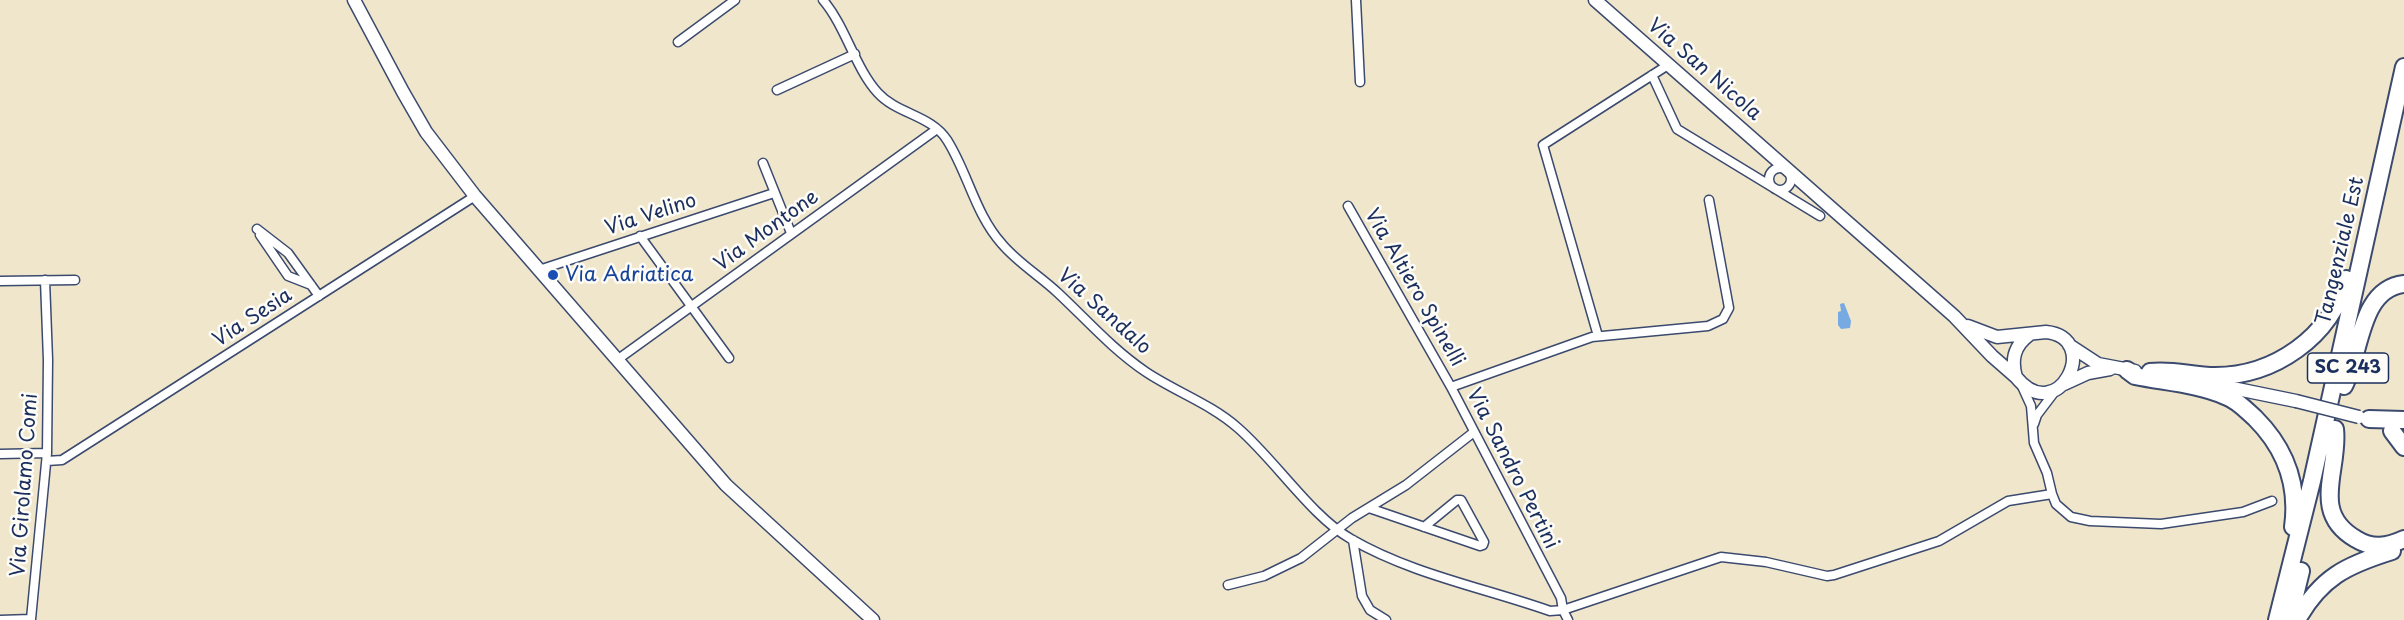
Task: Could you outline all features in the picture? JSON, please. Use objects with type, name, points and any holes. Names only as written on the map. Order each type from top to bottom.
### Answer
[{"type":"highway","name":"Tangenziale Est","points":[[2276,620],[2312,480],[2404,67]]},
{"type":"highway","name":"Tangenziale Est","points":[[2289,620],[2335,429],[2404,115]]},
{"type":"highway","points":[[2128,370],[2229,375],[2261,368],[2291,354],[2317,332],[2335,309],[2343,293],[2365,215],[2374,202]]},
{"type":"highway","points":[[2344,387],[2351,374],[2368,313],[2374,301],[2382,292],[2404,284]]},
{"type":"highway","points":[[2128,370],[2135,376],[2194,387],[2226,396],[2253,416],[2278,446],[2287,464],[2294,496],[2293,525],[2278,592],[2276,620]]},
{"type":"highway","points":[[2364,418],[2400,430],[2404,447]]},
{"type":"highway","points":[[2335,429],[2336,438],[2329,487],[2329,502],[2334,516],[2342,528],[2366,545],[2381,547],[2404,539]]},
{"type":"highway","points":[[2297,620],[2322,585],[2337,573],[2356,563],[2404,547]]},
{"type":"street","points":[[354,0],[402,92],[426,132],[475,196],[726,484],[873,620]]},
{"type":"street","points":[[678,42],[735,0]]},
{"type":"street","name":"Via Sandalo","points":[[823,0],[875,90],[883,99],[937,129],[952,148],[983,216],[993,232],[1019,262],[1040,276],[1094,330],[1125,357],[1147,373],[1211,408],[1236,426],[1262,450],[1336,529],[1353,540],[1385,555],[1459,581],[1550,611],[1563,610]]},
{"type":"street","points":[[1356,0],[1360,82]]},
{"type":"street","name":"Via San Nicola","points":[[1595,0],[1954,316],[2018,380],[2038,392],[2061,386]]},
{"type":"street","points":[[777,90],[855,54]]},
{"type":"street","points":[[1598,336],[1543,145],[1668,64]]},
{"type":"street","name":"Via San Nicola","points":[[1652,75],[1677,129],[1820,216]]},
{"type":"street","name":"Via Montone","points":[[617,360],[937,129]]},
{"type":"street","points":[[763,163],[791,233]]},
{"type":"street","points":[[1780,168],[1787,170],[1791,176],[1791,182],[1787,188],[1774,189],[1769,184],[1769,176],[1773,170],[1780,168]]},
{"type":"street","name":"Via Velino","points":[[539,270],[774,193]]},
{"type":"street","name":"Via Sesia","points":[[0,454],[62,460],[475,196]]},
{"type":"street","name":"Via Sandro Pertini","points":[[1568,620],[1561,598],[1451,387],[1598,336],[1707,326],[1723,319],[1729,303],[1709,200]]},
{"type":"street","name":"Via Altiero Spinelli","points":[[1348,206],[1451,387]]},
{"type":"street","points":[[311,285],[288,276],[257,229],[288,253],[319,296]]},
{"type":"street","points":[[640,236],[729,358]]},
{"type":"street","name":"Via Girolamo Comi","points":[[31,619],[47,457],[48,360],[45,280]]},
{"type":"street","points":[[0,281],[75,280]]},
{"type":"street","name":"Via San Nicola","points":[[1954,316],[1989,336],[2054,333],[2091,361],[2128,370]]},
{"type":"street","name":"Via San Nicola","points":[[2029,335],[2017,348],[2013,357],[2018,380],[2031,406],[2032,433],[2052,494],[2061,510],[2078,520],[2161,524],[2243,512],[2272,501]]},
{"type":"street","points":[[2032,433],[2037,416],[2073,367],[2072,354],[2068,345]]},
{"type":"street","points":[[2061,386],[2088,373],[2128,370],[2252,391],[2364,418]]},
{"type":"street","points":[[1228,585],[1247,582],[1289,565],[1336,529],[1406,485],[1474,432]]},
{"type":"street","points":[[1563,610],[1721,557],[1766,562],[1827,576],[1834,575],[1939,541],[2008,501],[2052,494]]},
{"type":"street","points":[[1369,508],[1424,527],[1480,546],[1484,542],[1461,500],[1457,500],[1424,527]]},
{"type":"street","points":[[1353,540],[1362,596],[1370,610],[1386,620]]},
{"type":"street","points":[[0,620],[31,619]]},
{"type":"water","points":[[1844,303],[1851,321],[1850,328],[1841,329],[1838,325],[1838,312],[1841,311],[1840,304]]},
{"type":"place","name":"Via Adriatica","points":[[553,275]]}]
